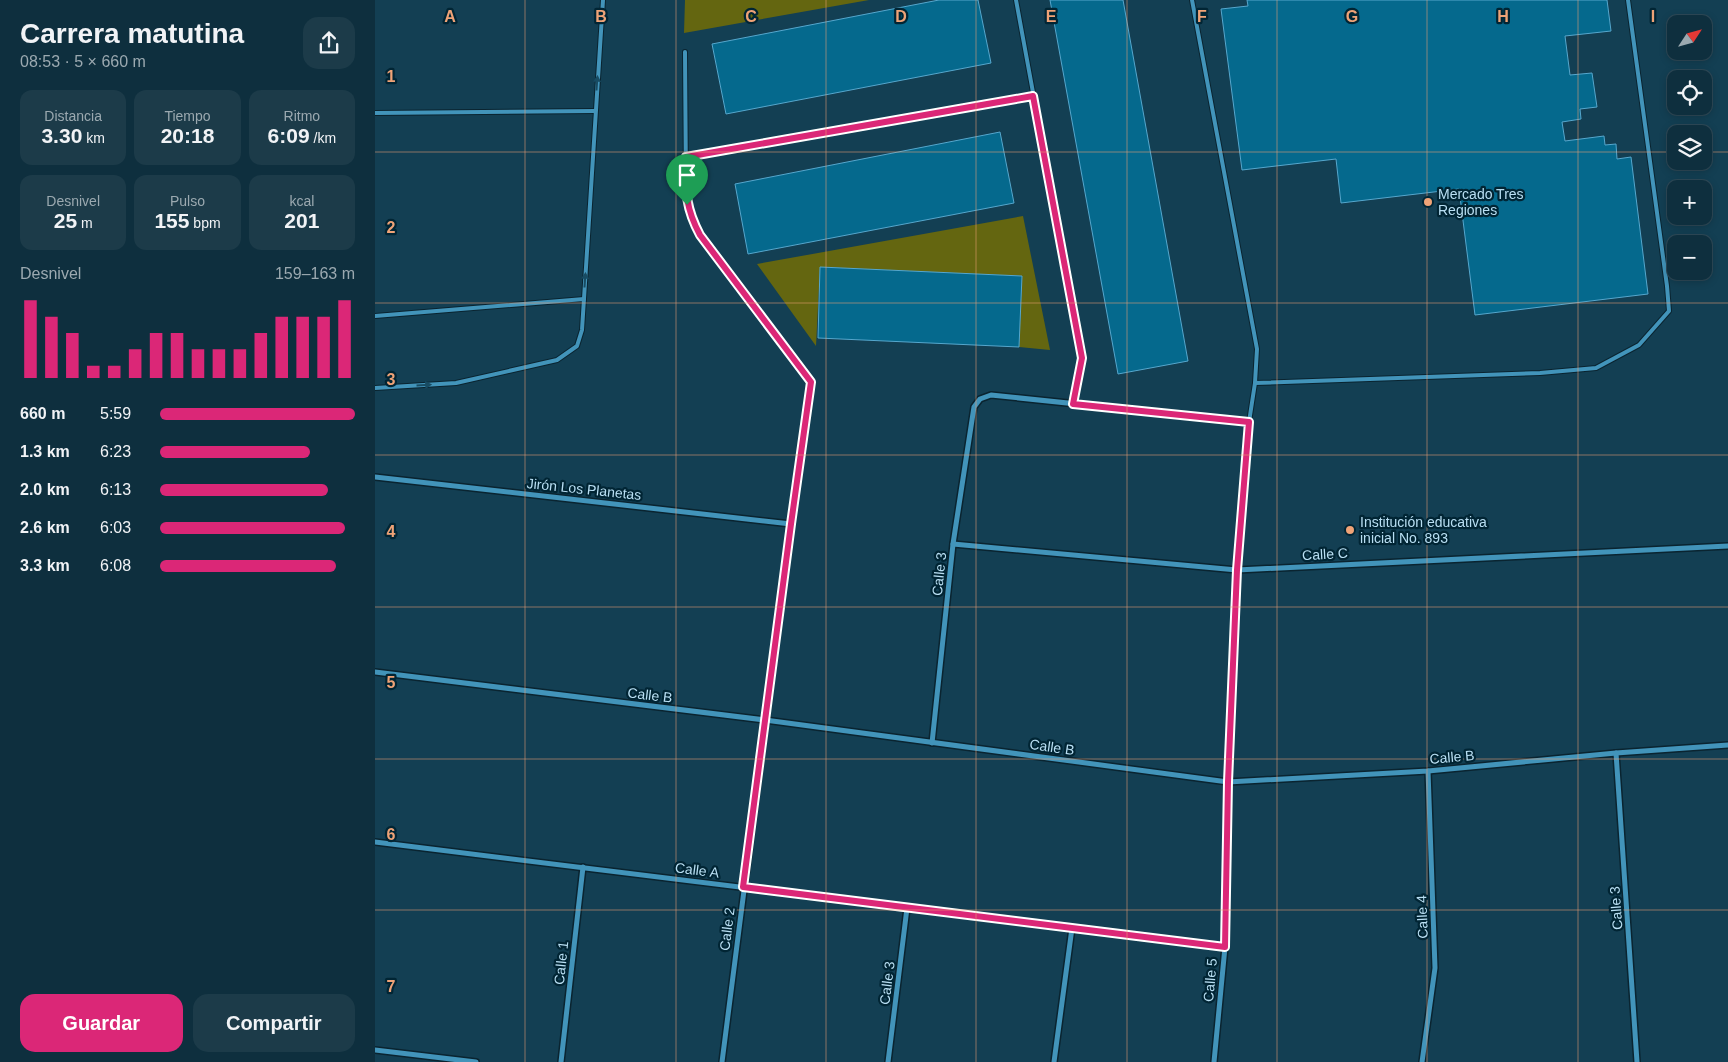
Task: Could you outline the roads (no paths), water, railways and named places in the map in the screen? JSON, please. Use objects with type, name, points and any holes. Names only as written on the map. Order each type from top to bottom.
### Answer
[{"type":"street","name":"Calle 2","points":[[721,1062],[811,382]]},
{"type":"street","name":"Calle 3","points":[[932,743],[953,544],[974,408],[980,399],[991,396],[1073,404]]},
{"type":"street","points":[[1073,404],[1249,422]]},
{"type":"street","name":"Calle 5","points":[[1214,1062],[1225,947],[1228,782],[1237,570],[1249,422]]},
{"type":"street","name":"Jirón Los Planetas","points":[[375,477],[791,524]]},
{"type":"street","name":"Calle C","points":[[953,544],[1237,570],[1728,546]]},
{"type":"street","name":"Calle B","points":[[375,672],[765,720],[1228,782],[1428,771],[1617,753],[1728,745]]},
{"type":"street","name":"Calle 3","points":[[1617,753],[1637,1062]]},
{"type":"street","name":"Calle 4","points":[[1422,1062],[1435,968],[1428,771]]},
{"type":"street","name":"Calle A","points":[[375,842],[1225,947]]},
{"type":"street","name":"Calle 1","points":[[561,1062],[583,867]]},
{"type":"street","name":"Calle 3","points":[[888,1062],[907,908]]},
{"type":"street","points":[[1054,1062],[1072,928]]},
{"type":"street","points":[[375,1050],[476,1062]]},
{"type":"lane","points":[[375,388],[456,383],[557,360],[577,346],[582,330],[603,0]]},
{"type":"lane","points":[[1016,0],[1082,358],[1073,404]]},
{"type":"lane","points":[[1192,0],[1257,349],[1255,383],[1249,422]]},
{"type":"lane","points":[[1255,383],[1540,373],[1596,368],[1639,344],[1669,311],[1628,0]]},
{"type":"lane","points":[[685,52],[687,205],[692,221],[700,235],[811,382]]},
{"type":"lane","points":[[686,157],[1033,96]]},
{"type":"lane","points":[[375,113],[595,111]]},
{"type":"lane","points":[[375,316],[584,299]]},
{"type":"place","name":"Mercado Tres Regiones","points":[[1428,202]]},
{"type":"place","name":"Institución educativa inicial No. 893","points":[[1350,530]]}]
